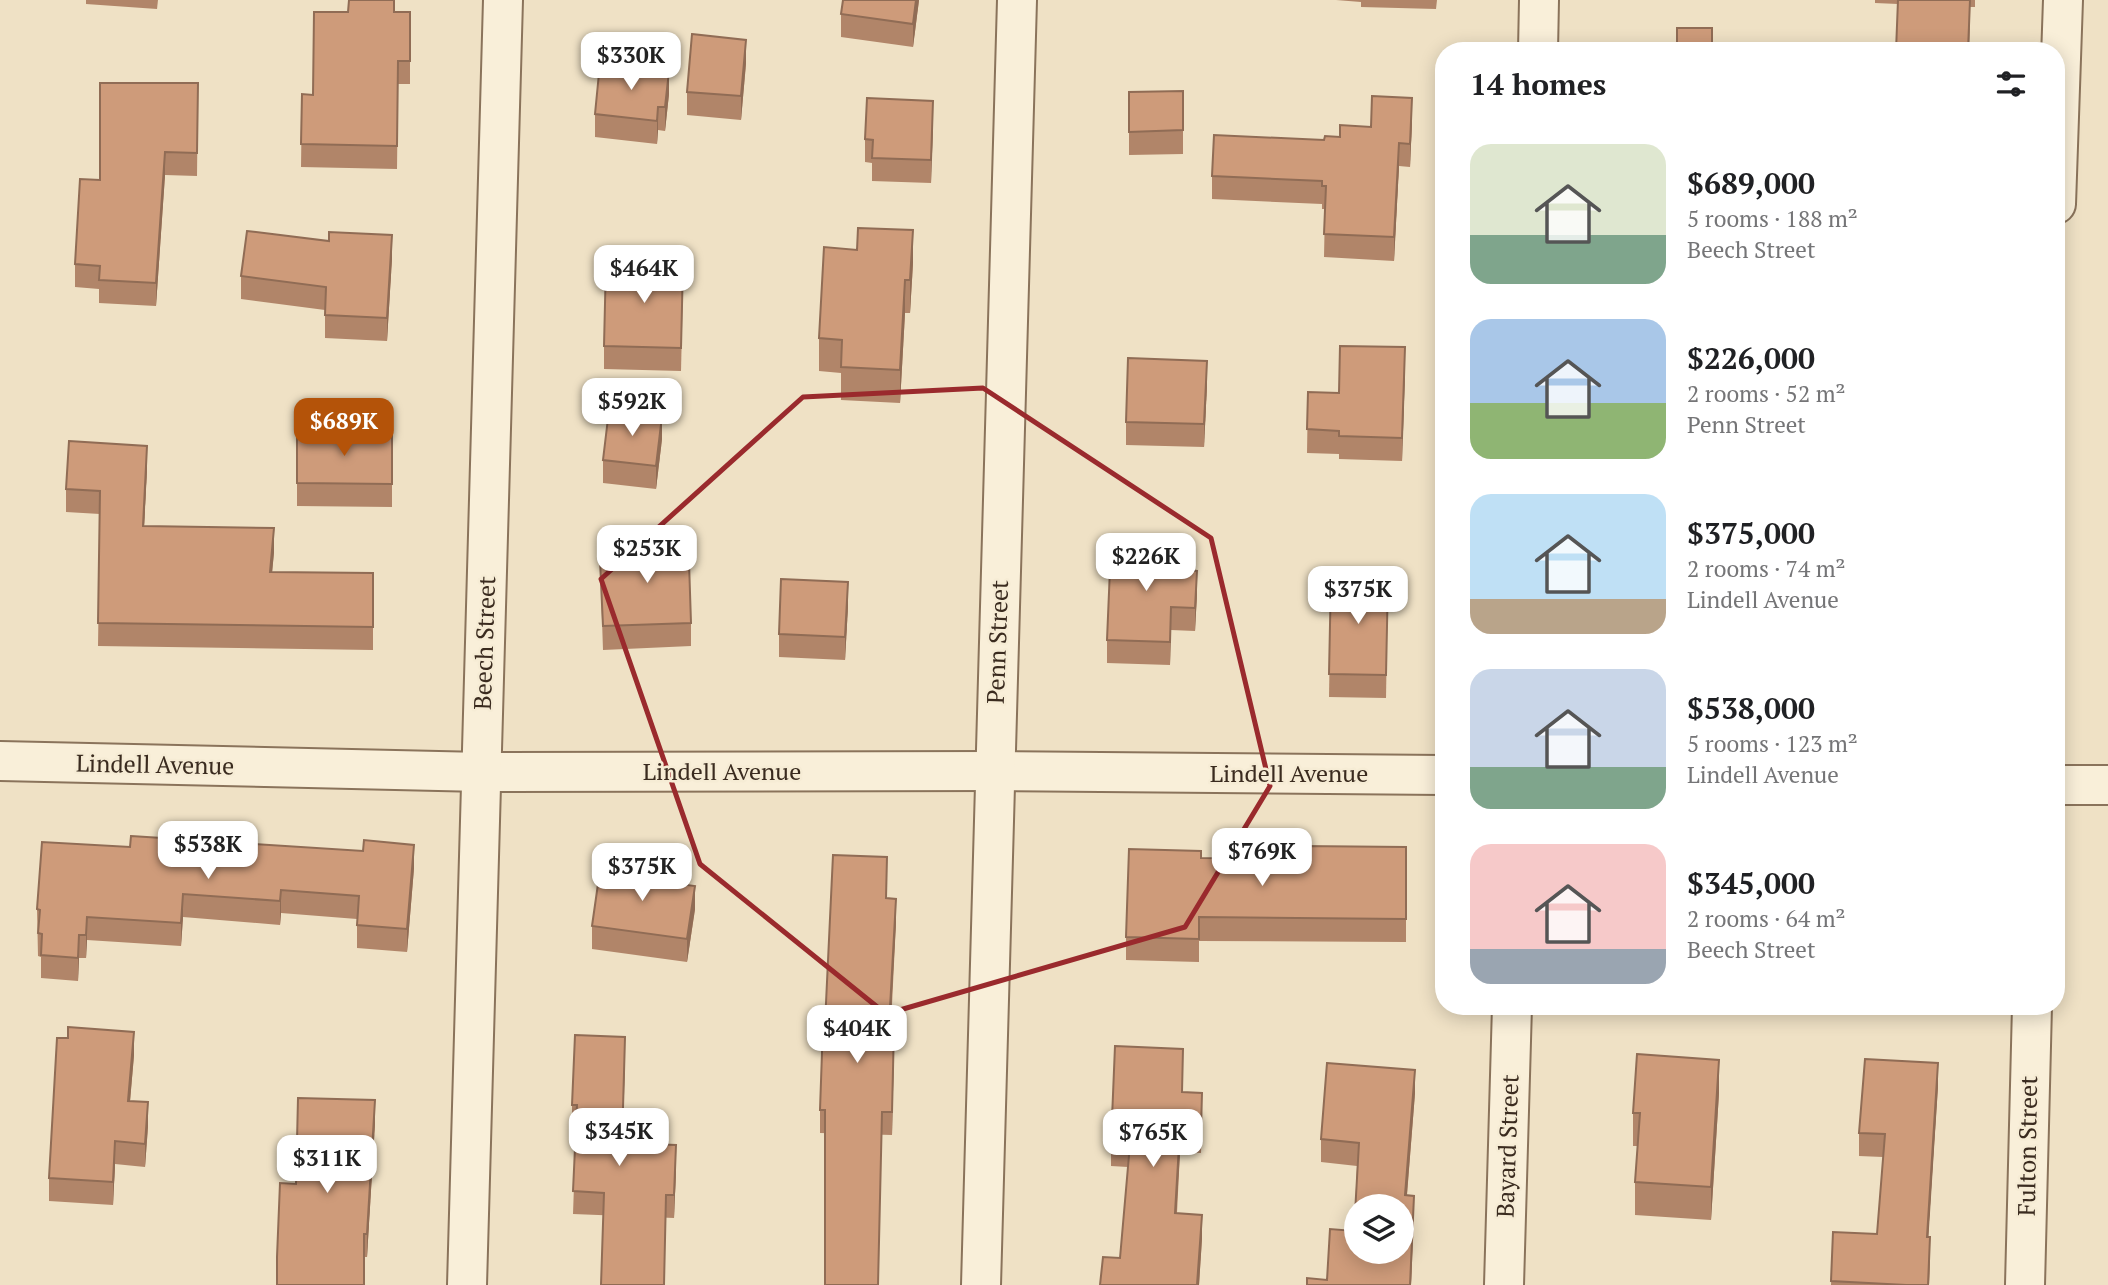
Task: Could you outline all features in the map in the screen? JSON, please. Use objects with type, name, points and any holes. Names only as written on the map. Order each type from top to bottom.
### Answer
[{"type":"street","name":"Beech Street","points":[[467,1285],[503,0]]},
{"type":"street","name":"Penn Street","points":[[981,1285],[1017,0]]},
{"type":"street","points":[[1538,42],[1539,0]]},
{"type":"street","points":[[2062,42],[2063,0]]},
{"type":"street","name":"Lindell Avenue","points":[[0,761],[482,772],[994,771],[1435,775]]},
{"type":"street","points":[[2065,785],[2108,785]]},
{"type":"street","name":"Bayard Street","points":[[1504,1285],[1512,1015]]},
{"type":"street","name":"Fulton Street","points":[[2025,1285],[2032,1015]]},
{"type":"highlighted area","points":[[983,388],[1211,538],[1270,786],[1185,927],[886,1014],[700,864],[601,579],[803,397]]},
{"type":"building","points":[[349,0],[394,0],[394,12],[410,12],[410,61],[398,61],[397,146],[301,144],[302,94],[313,95],[314,12],[348,12]]},
{"type":"building","points":[[843,0],[916,0],[913,24],[841,14]]},
{"type":"building","points":[[1898,0],[1970,0],[1968,42],[1896,42]]},
{"type":"building","points":[[1677,28],[1712,28],[1712,42],[1677,42]]},
{"type":"building","points":[[692,34],[746,40],[741,96],[687,92]]},
{"type":"building","points":[[600,63],[669,71],[665,107],[658,107],[657,121],[595,114]]},
{"type":"building","points":[[100,83],[198,83],[197,153],[165,152],[156,283],[99,280],[100,266],[75,264],[80,179],[100,180]]},
{"type":"building","points":[[1183,91],[1183,130],[1129,132],[1129,92]]},
{"type":"building","points":[[1372,96],[1412,98],[1410,144],[1399,143],[1394,237],[1324,234],[1326,186],[1322,186],[1322,181],[1212,176],[1214,135],[1324,140],[1325,136],[1340,137],[1340,125],[1371,127]]},
{"type":"building","points":[[867,98],[933,101],[931,160],[872,158],[873,140],[865,139]]},
{"type":"building","points":[[858,228],[913,230],[910,280],[905,280],[900,370],[841,367],[842,340],[819,338],[824,247],[857,250]]},
{"type":"building","points":[[247,231],[329,241],[329,232],[392,235],[387,318],[325,315],[326,287],[241,276]]},
{"type":"building","points":[[606,261],[683,263],[681,348],[604,346]]},
{"type":"building","points":[[1340,346],[1405,347],[1402,438],[1339,436],[1339,431],[1307,429],[1308,392],[1339,393]]},
{"type":"building","points":[[1128,358],[1207,361],[1204,424],[1126,422]]},
{"type":"building","points":[[609,410],[662,416],[656,466],[603,460]]},
{"type":"building","points":[[297,432],[392,434],[392,484],[297,483]]},
{"type":"building","points":[[69,441],[147,446],[143,526],[274,528],[270,572],[373,573],[373,627],[98,623],[100,491],[66,489]]},
{"type":"building","points":[[685,540],[686,562],[689,562],[691,623],[603,626],[600,560],[624,559],[623,542]]},
{"type":"building","points":[[1111,545],[1173,548],[1172,569],[1197,571],[1195,608],[1171,607],[1170,642],[1107,640]]},
{"type":"building","points":[[1331,576],[1388,577],[1386,675],[1329,674]]},
{"type":"building","points":[[781,579],[848,582],[845,637],[779,634]]},
{"type":"building","points":[[131,836],[363,851],[364,840],[414,845],[407,929],[357,925],[359,896],[281,890],[280,901],[183,894],[181,923],[87,917],[86,935],[79,935],[78,958],[41,955],[42,934],[38,933],[40,910],[37,909],[42,842],[130,847]]},
{"type":"building","points":[[1301,846],[1406,847],[1406,919],[1199,917],[1199,939],[1126,937],[1129,849],[1201,851],[1201,858],[1301,859]]},
{"type":"building","points":[[833,855],[887,857],[886,898],[896,899],[889,1026],[894,1026],[892,1112],[882,1112],[878,1285],[825,1285],[825,1110],[820,1110]]},
{"type":"building","points":[[601,863],[657,872],[656,881],[695,886],[687,939],[592,926]]},
{"type":"building","points":[[68,1027],[134,1032],[128,1101],[148,1102],[145,1144],[115,1141],[113,1182],[49,1178],[57,1038],[68,1038]]},
{"type":"building","points":[[575,1035],[625,1037],[622,1143],[676,1145],[674,1195],[666,1195],[664,1285],[601,1285],[604,1193],[573,1191],[577,1105],[572,1105]]},
{"type":"building","points":[[1115,1046],[1183,1049],[1182,1092],[1202,1093],[1201,1130],[1180,1129],[1175,1213],[1202,1215],[1197,1285],[1100,1285],[1103,1257],[1120,1258],[1130,1144],[1111,1143]]},
{"type":"building","points":[[1637,1054],[1719,1060],[1711,1187],[1635,1182],[1640,1113],[1633,1113]]},
{"type":"building","points":[[1865,1059],[1938,1063],[1927,1237],[1930,1237],[1928,1285],[1831,1281],[1833,1232],[1877,1234],[1885,1134],[1859,1133]]},
{"type":"building","points":[[1327,1063],[1415,1070],[1405,1194],[1356,1194],[1359,1143],[1321,1139]]},
{"type":"building","points":[[298,1098],[375,1100],[367,1234],[364,1234],[364,1285],[277,1285],[280,1183],[296,1184]]},
{"type":"building","points":[[1330,1229],[1344,1230],[1344,1264],[1411,1264],[1410,1285],[1307,1285],[1307,1278],[1327,1280]]}]
